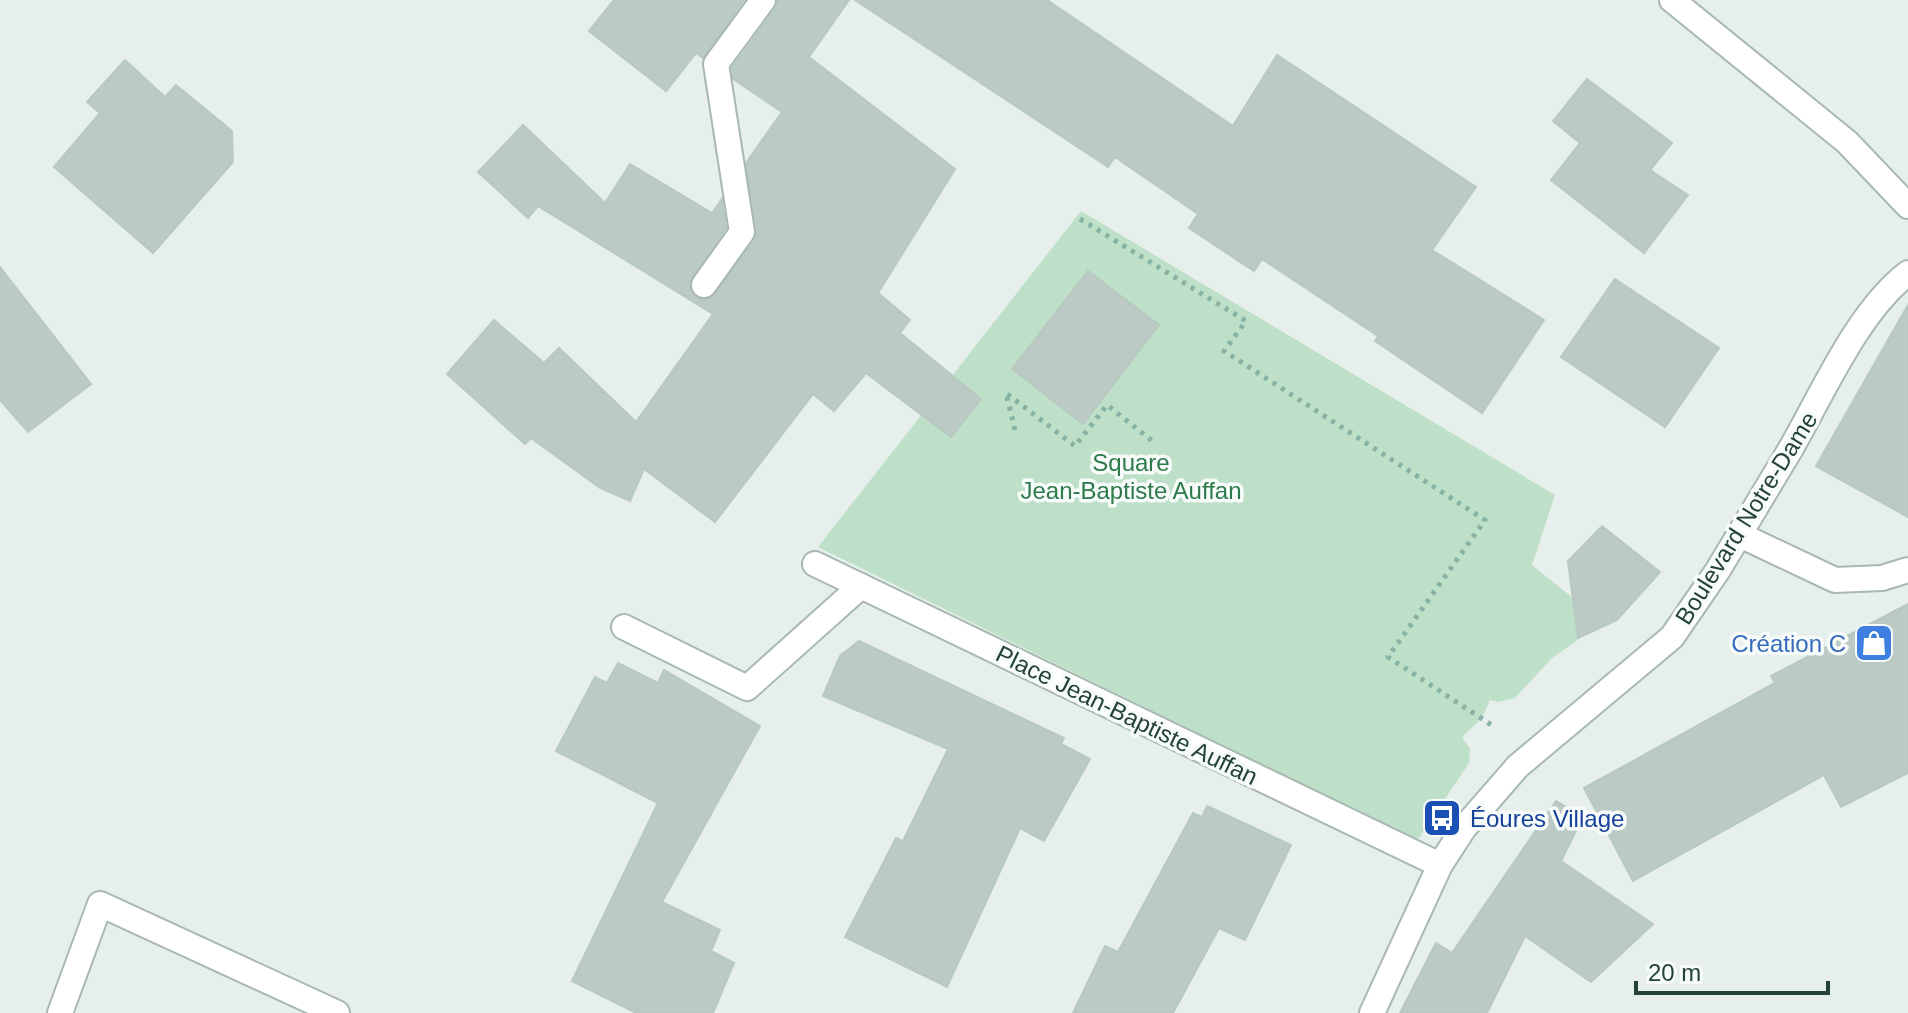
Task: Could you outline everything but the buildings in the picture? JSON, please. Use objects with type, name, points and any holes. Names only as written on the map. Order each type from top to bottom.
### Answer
[{"type":"street","points":[[704,285],[742,232],[716,64],[763,0]]},
{"type":"street","points":[[1672,0],[1847,142],[1908,206]]},
{"type":"street","name":"Boulevard Notre-Dame","points":[[1372,1013],[1440,865],[1464,828],[1518,766],[1672,637],[1740,535],[1860,327],[1894,284],[1908,273]]},
{"type":"street","points":[[1740,535],[1835,580],[1882,578],[1908,570]]},
{"type":"street","name":"Place Jean-Baptiste Auffan","points":[[815,564],[1440,865]]},
{"type":"street","points":[[624,627],[747,688],[861,586]]},
{"type":"street","points":[[60,1013],[100,904],[337,1013]]},
{"type":"path","points":[[1080,219],[1246,321],[1224,351],[1485,520],[1388,657],[1482,718]]},
{"type":"path","points":[[1015,430],[1006,393],[1075,446],[1107,405],[1155,443]]},
{"type":"green space","name":"Square Jean-Baptiste Auffan","points":[[1081,211],[1555,495],[1532,565],[1606,625],[1552,658],[1515,698],[1498,702],[1490,700],[1482,718],[1462,737],[1470,749],[1469,763],[1417,841],[818,547]]},
{"type":"place","name":"Création C","points":[[1874,643]]},
{"type":"place","name":"Éoures Village","points":[[1442,818]]}]
